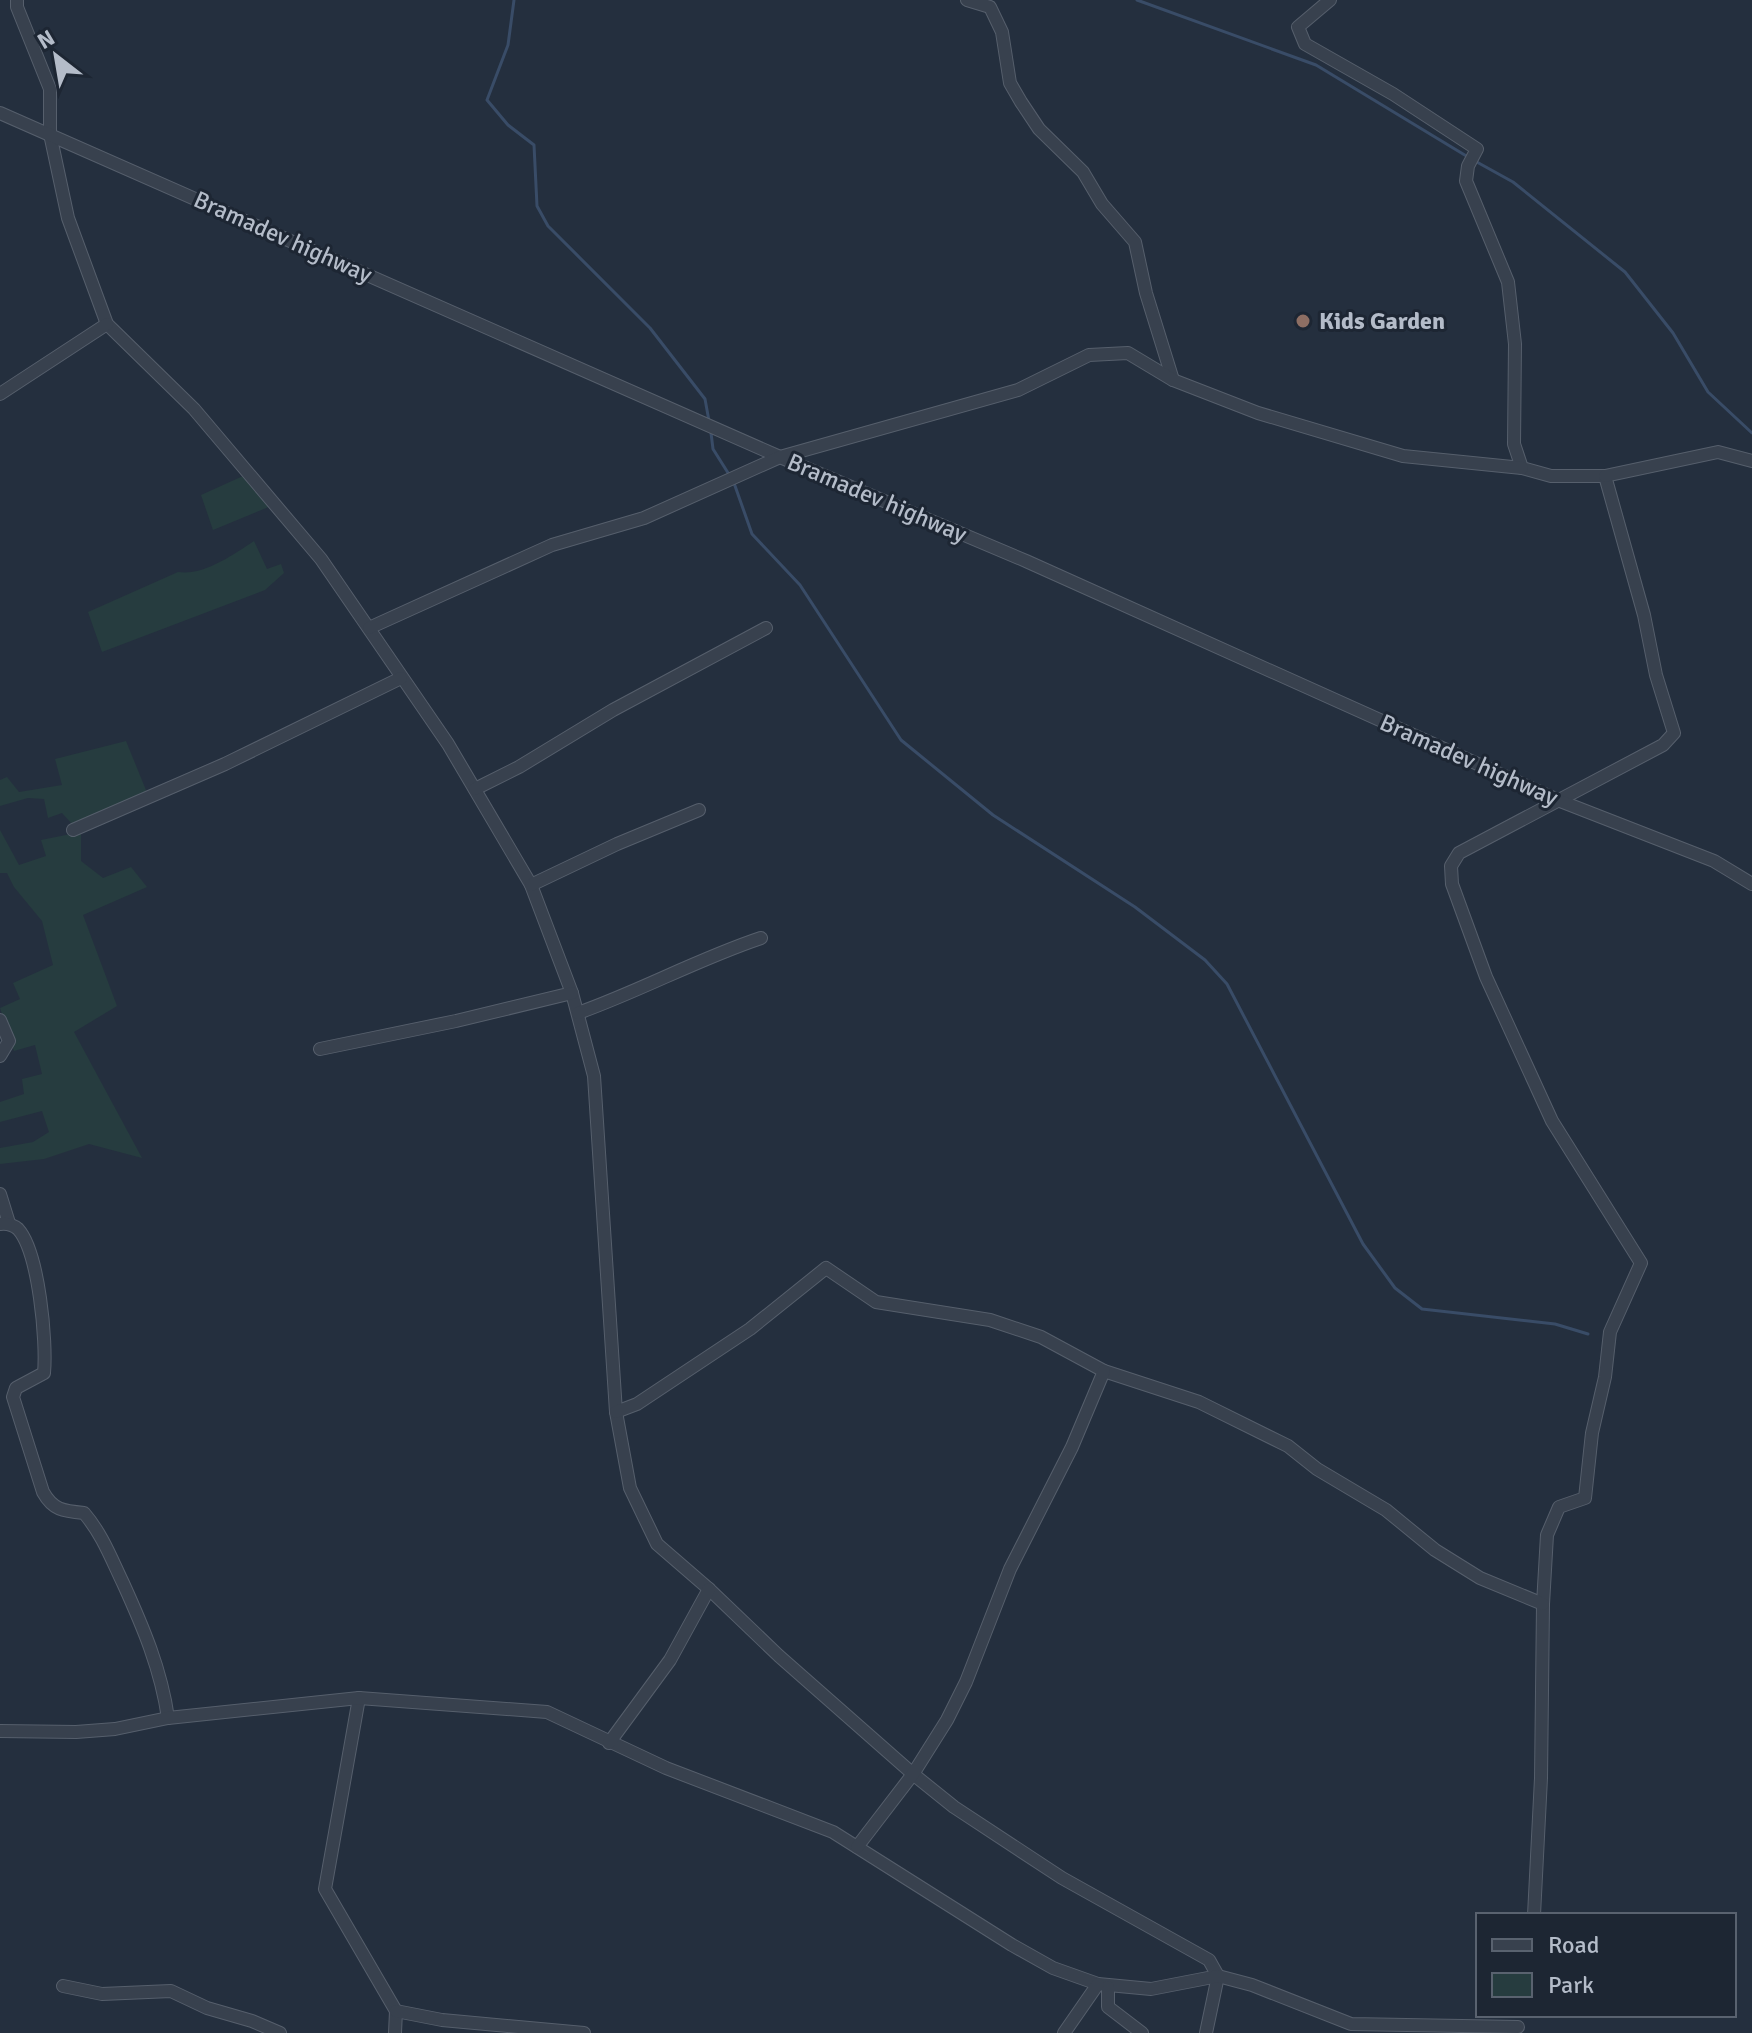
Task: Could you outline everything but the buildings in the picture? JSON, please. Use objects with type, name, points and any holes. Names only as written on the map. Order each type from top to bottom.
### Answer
[{"type":"street","points":[[17,0],[17,7],[50,89],[50,134],[68,218],[107,324],[194,409],[321,559],[448,744],[531,885],[572,993],[594,1076],[616,1412],[630,1488],[657,1544],[913,1774],[993,1834],[1062,1878],[1209,1960],[1218,1976],[1206,2033]]},
{"type":"street","points":[[967,0],[990,7],[1002,32],[1010,83],[1021,102],[1039,129],[1083,172],[1102,204],[1135,242],[1146,293],[1173,380]]},
{"type":"street","points":[[1330,0],[1298,27],[1305,44],[1393,94],[1477,149],[1468,166],[1466,181],[1508,282],[1515,344],[1514,444],[1522,468]]},
{"type":"street","name":"Bramadev highway","points":[[0,113],[780,457],[1026,561],[1560,801],[1714,861],[1752,884]]},
{"type":"street","points":[[0,394],[107,324]]},
{"type":"street","points":[[369,628],[552,545],[644,518],[780,457],[1018,390],[1089,355],[1128,353],[1173,380],[1258,413],[1403,456],[1522,468],[1551,476],[1605,476],[1718,452],[1752,461]]},
{"type":"street","points":[[1534,1913],[1547,1535],[1559,1507],[1585,1498],[1592,1433],[1605,1377],[1610,1332],[1641,1263],[1552,1121],[1486,977],[1452,884],[1451,866],[1459,853],[1663,745],[1674,733],[1605,476]]},
{"type":"street","points":[[475,789],[766,628]]},
{"type":"street","points":[[73,830],[225,764],[401,678]]},
{"type":"street","points":[[531,885],[699,810]]},
{"type":"street","points":[[578,1013],[621,998],[719,952],[761,938]]},
{"type":"street","points":[[320,1049],[572,993]]},
{"type":"street","points":[[0,1020],[9,1041],[0,1056]]},
{"type":"street","points":[[0,1194],[4,1224],[19,1230],[33,1264],[42,1310],[46,1352],[44,1373],[16,1388],[13,1397],[43,1492],[57,1510],[84,1513],[99,1532],[148,1637],[163,1683],[168,1718]]},
{"type":"street","points":[[616,1412],[637,1404],[750,1329],[826,1268],[876,1302],[990,1320],[1041,1337],[1104,1371],[1199,1402],[1288,1446],[1317,1469],[1386,1510],[1435,1550],[1480,1578],[1543,1604]]},
{"type":"street","points":[[857,1847],[913,1774],[947,1720],[966,1682],[1010,1569],[1072,1447],[1104,1371]]},
{"type":"street","points":[[609,1743],[670,1660],[709,1589]]},
{"type":"street","points":[[359,1698],[325,1889],[396,2011],[395,2033]]},
{"type":"street","points":[[0,1731],[115,1729],[168,1718],[359,1698],[547,1712],[666,1768],[833,1832],[1012,1945],[1053,1968],[1103,1985],[1151,1989],[1218,1976],[1252,1985],[1351,2024],[1520,2025]]},
{"type":"street","points":[[1064,2033],[1103,1985]]},
{"type":"street","points":[[1103,1985],[1108,2007],[1142,2033]]},
{"type":"street","points":[[63,1986],[102,1994],[171,1991],[207,2008],[280,2033]]},
{"type":"street","points":[[396,2011],[442,2020],[584,2033]]},
{"type":"green space","points":[[243,476],[271,506],[213,530],[201,495]]},
{"type":"green space","points":[[254,541],[267,569],[281,564],[284,573],[265,590],[102,652],[88,612],[178,572],[207,568]]},
{"type":"green space","points":[[126,741],[148,795],[73,825],[62,813],[48,818],[44,799],[28,798],[0,806],[0,780],[7,777],[19,792],[62,785],[55,759]]},
{"type":"green space","points":[[0,830],[19,865],[46,856],[41,840],[81,832],[81,861],[103,878],[131,867],[147,887],[83,915],[117,1006],[74,1032],[142,1158],[89,1144],[44,1159],[0,1164],[0,1148],[33,1142],[49,1132],[42,1111],[0,1122],[0,1102],[24,1094],[22,1079],[42,1074],[35,1045],[14,1051],[0,1008],[20,999],[13,983],[53,965],[42,921],[14,887],[7,873],[0,873]]},
{"type":"waterway","points":[[514,0],[508,45],[487,100],[508,125],[534,145],[537,206],[548,226],[650,328],[705,399],[709,421]]},
{"type":"waterway","points":[[1137,0],[1316,65],[1468,157]]},
{"type":"waterway","points":[[1475,161],[1513,182],[1625,272],[1673,333],[1708,392],[1752,433]]},
{"type":"waterway","points":[[711,433],[713,449],[730,476]]},
{"type":"waterway","points":[[734,483],[752,534],[800,585],[901,740],[993,815],[1135,907],[1205,960],[1227,984],[1363,1244],[1395,1288],[1422,1309],[1555,1324],[1588,1334]]},
{"type":"place","name":"Kids Garden","points":[[1303,321]]}]
